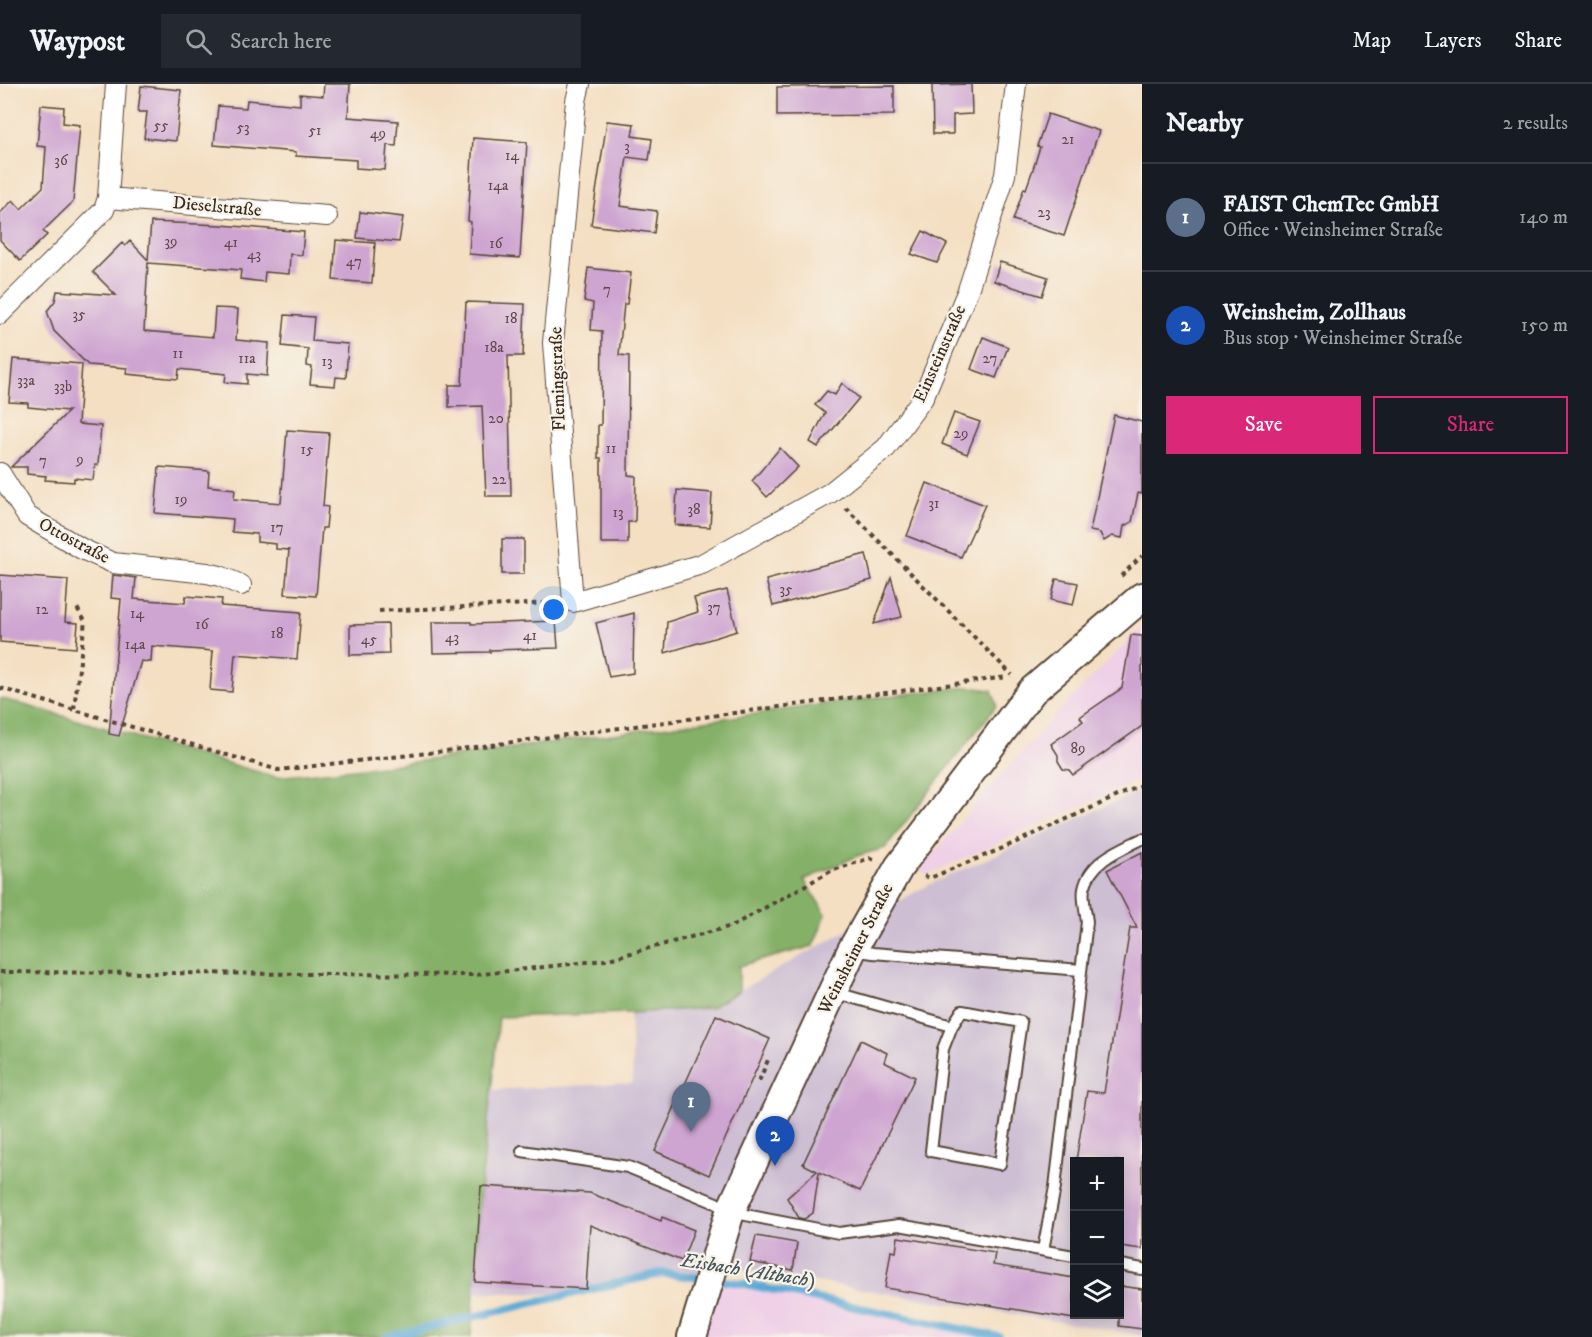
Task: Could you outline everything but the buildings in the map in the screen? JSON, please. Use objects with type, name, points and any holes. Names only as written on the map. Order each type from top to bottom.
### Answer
[{"type":"main road","name":"Weinsheimer Straße","points":[[692,1337],[730,1212],[852,950],[899,867],[1032,691],[1142,597]]},
{"type":"street","points":[[2,308],[104,210],[108,198],[116,84]]},
{"type":"street","name":"Flemingstraße","points":[[573,602],[553,343],[576,101],[580,84]]},
{"type":"street","name":"Einsteinstraße","points":[[573,602],[702,564],[830,493],[886,448],[923,398],[968,290],[1005,175],[1016,84]]},
{"type":"street","name":"Dieselstraße","points":[[108,198],[327,216]]},
{"type":"street","name":"Ottostraße","points":[[0,473],[27,516],[82,549],[113,563],[207,573],[241,585]]},
{"type":"lane","points":[[1043,1250],[1055,1187],[1087,922],[1084,890],[1093,869],[1111,855],[1142,839]]},
{"type":"lane","points":[[852,950],[1081,970]]},
{"type":"lane","points":[[833,992],[952,1026]]},
{"type":"lane","points":[[963,1011],[1021,1022],[1000,1164],[931,1151],[943,1048],[952,1026],[963,1011]]},
{"type":"lane","points":[[522,1151],[628,1167],[716,1203],[730,1212],[839,1233],[899,1225],[1070,1255]]},
{"type":"lane","points":[[1124,1266],[1142,1269]]},
{"type":"path","points":[[0,688],[278,770],[1013,677],[830,493]]},
{"type":"path","points":[[379,611],[573,602]]},
{"type":"path","points":[[74,709],[85,621],[78,608]]},
{"type":"path","points":[[0,972],[474,975],[605,960],[732,926],[831,871],[870,858],[930,878],[1003,848],[1142,785]]},
{"type":"shaded area","points":[[1142,627],[1142,779],[926,875],[920,870],[1057,713]]},
{"type":"shaded area","points":[[1142,790],[1142,1335],[738,1269],[552,1294],[474,1292],[490,1090],[633,1083],[630,1013],[710,1007],[928,885]]},
{"type":"shaded area","points":[[741,1283],[999,1337],[691,1337],[707,1286]]},
{"type":"green space","points":[[967,687],[992,690],[997,705],[885,848],[857,856],[804,880],[826,914],[813,946],[739,966],[739,991],[710,1008],[499,1017],[481,1186],[471,1337],[0,1337],[0,698],[276,777],[392,765],[846,701]]},
{"type":"waterway","name":"Eisbach (Altbach)","points":[[387,1337],[661,1273],[741,1283],[999,1337]]},
{"type":"place","name":"FAIST ChemTec GmbH","points":[[691,1132]]},
{"type":"place","name":"Weinsheim, Zollhaus","points":[[775,1166]]}]
